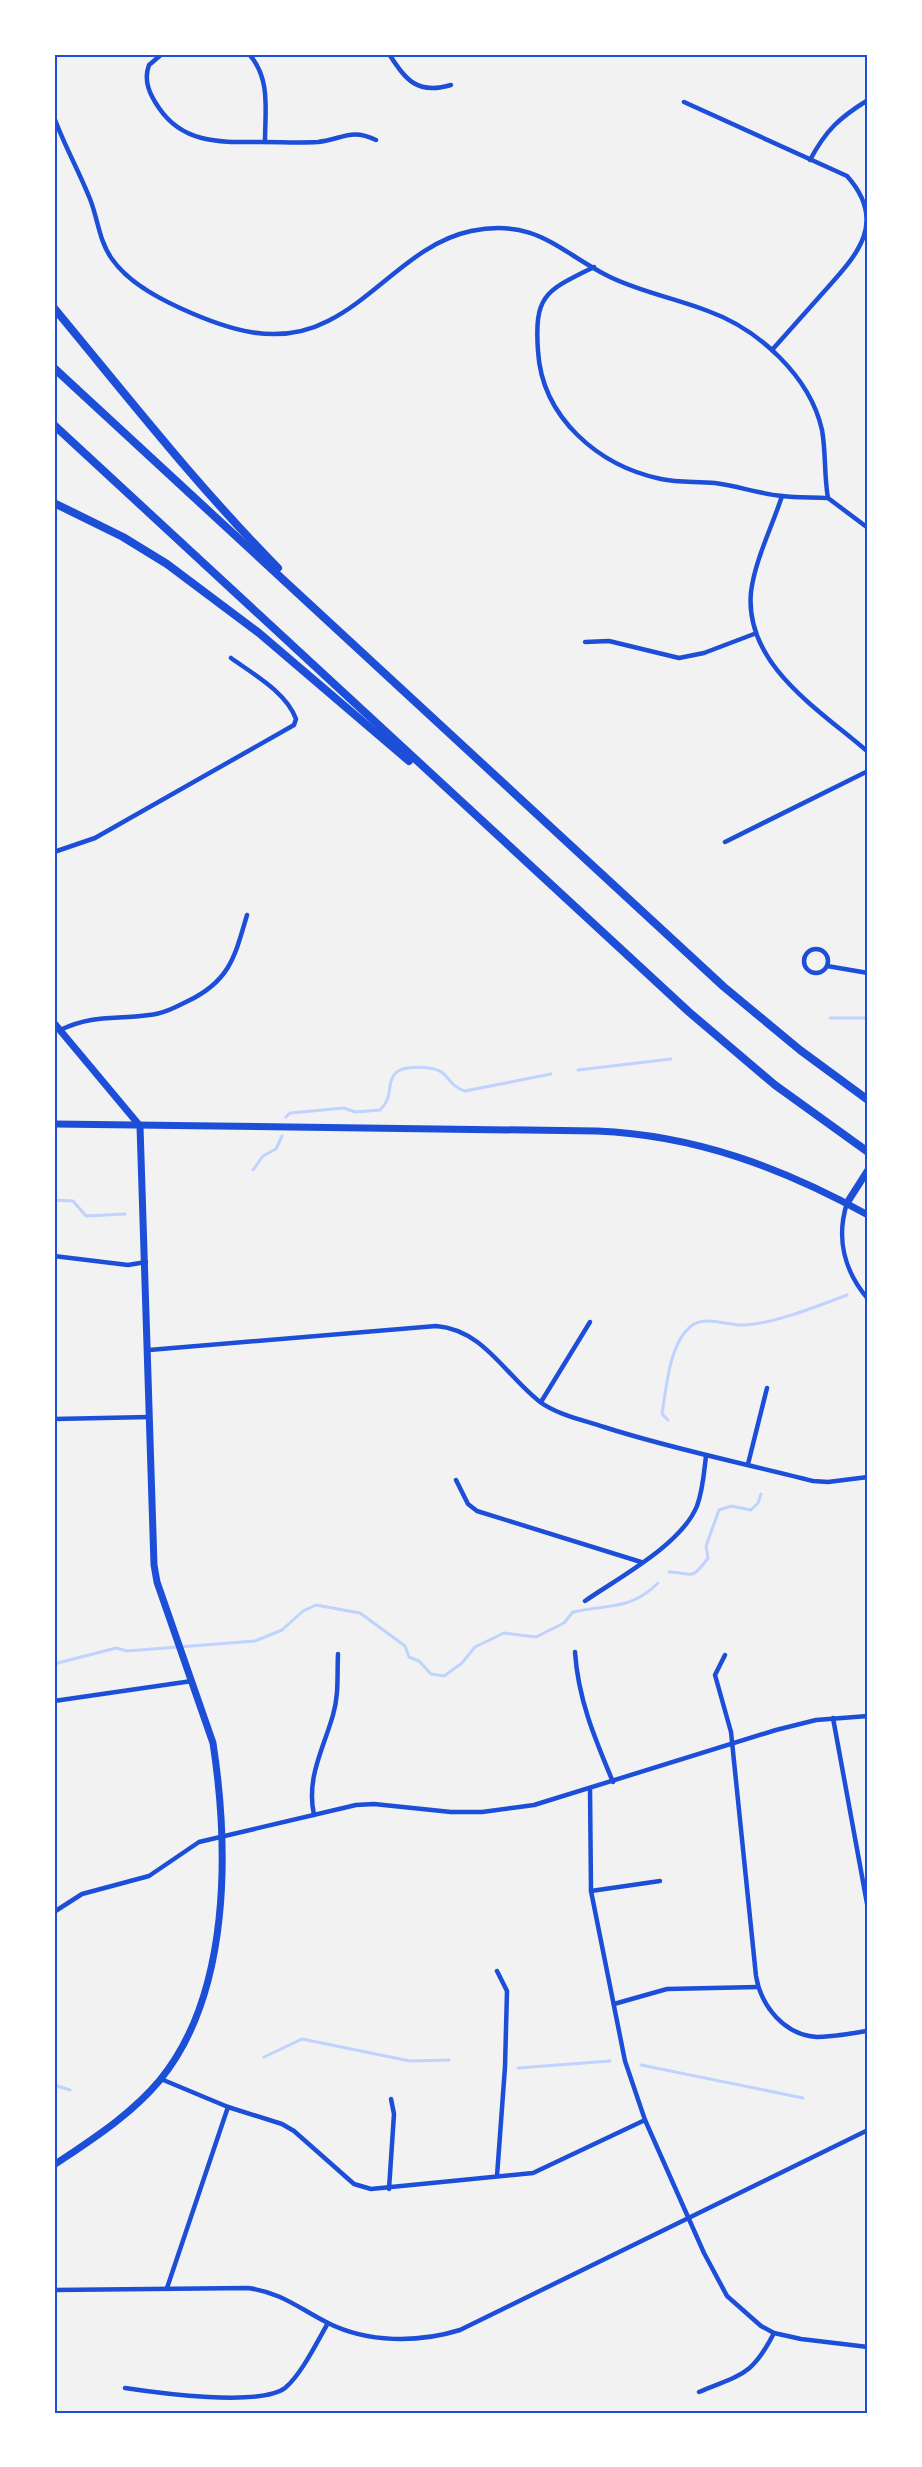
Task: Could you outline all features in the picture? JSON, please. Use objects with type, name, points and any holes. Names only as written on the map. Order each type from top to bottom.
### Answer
[{"type":"highway","points":[[54,308],[237,526],[372,662]]},
{"type":"highway","points":[[54,368],[724,987],[800,1050],[868,1100]]},
{"type":"highway","points":[[54,425],[689,1012],[775,1085],[868,1152]]},
{"type":"highway","points":[[54,503],[123,537],[167,564],[259,633],[385,743],[442,786]]},
{"type":"main road","points":[[54,1023],[140,1126],[149,1350],[154,1565],[213,1743],[222,1837],[221,1916],[208,1974],[191,2026],[161,2079],[126,2113],[54,2163]]},
{"type":"main road","points":[[54,1124],[597,1131],[643,1134],[691,1142],[733,1154],[780,1171],[868,1215]]},
{"type":"main road","points":[[847,1203],[868,1170]]},
{"type":"street","points":[[162,54],[149,65],[146,80],[156,104],[170,122],[188,135],[208,141],[265,142],[321,141],[354,133],[376,140]]},
{"type":"street","points":[[249,54],[258,65],[264,78],[265,142]]},
{"type":"street","points":[[389,54],[400,71],[415,85],[428,90],[451,85]]},
{"type":"street","points":[[810,160],[823,135],[843,115],[868,100]]},
{"type":"street","points":[[684,102],[847,176],[854,183],[865,209],[864,237],[852,260],[772,350]]},
{"type":"street","points":[[54,117],[91,201],[103,241],[111,258],[140,286],[166,302],[231,329],[274,334],[309,330],[355,304],[435,246],[470,231],[501,228],[529,232],[561,246],[618,280],[724,317],[772,350],[801,383],[818,415],[824,446],[828,498]]},
{"type":"street","points":[[594,267],[548,293],[537,322],[538,360],[542,376],[556,408],[578,438],[595,453],[641,474],[680,482],[728,485],[782,496],[828,498],[868,528]]},
{"type":"street","points":[[782,496],[751,591],[754,634],[764,654],[780,674],[868,752]]},
{"type":"street","points":[[585,642],[609,640],[679,658],[704,653],[754,634]]},
{"type":"street","points":[[54,852],[95,838],[294,725],[296,719],[287,704],[265,683],[231,658]]},
{"type":"street","points":[[725,842],[868,771]]},
{"type":"street","points":[[60,1030],[88,1019],[106,1016],[152,1015],[201,995],[228,971],[247,915]]},
{"type":"street","points":[[815,949],[823,951],[827,958],[827,966],[819,973],[811,972],[805,967],[805,956],[815,949]]},
{"type":"street","points":[[827,966],[868,973]]},
{"type":"street","points":[[847,1203],[842,1219],[842,1246],[855,1280],[868,1299]]},
{"type":"street","points":[[54,1256],[128,1265],[146,1262]]},
{"type":"street","points":[[541,1402],[590,1322]]},
{"type":"street","points":[[149,1350],[436,1326],[451,1327],[475,1338],[501,1366],[541,1402],[569,1416],[706,1456],[813,1481],[828,1482],[868,1477]]},
{"type":"street","points":[[748,1464],[766,1388]]},
{"type":"street","points":[[54,1419],[150,1417]]},
{"type":"street","points":[[585,1601],[670,1540],[696,1507],[706,1456]]},
{"type":"street","points":[[456,1480],[468,1504],[477,1511],[641,1562]]},
{"type":"street","points":[[575,1652],[582,1703],[613,1782]]},
{"type":"street","points":[[314,1815],[310,1784],[337,1697],[338,1654]]},
{"type":"street","points":[[725,1654],[715,1675],[731,1732],[758,1987],[767,2007],[779,2020],[798,2032],[817,2037],[868,2031]]},
{"type":"street","points":[[54,1701],[192,1681]]},
{"type":"street","points":[[54,1912],[82,1894],[149,1876],[199,1842],[338,1808],[374,1803],[451,1812],[482,1812],[534,1805],[776,1730],[833,1718],[868,1716]]},
{"type":"street","points":[[833,1718],[868,1909]]},
{"type":"street","points":[[590,1789],[591,1892],[625,2061],[645,2120],[689,2218],[728,2296],[751,2320],[774,2333],[868,2347]]},
{"type":"street","points":[[591,1892],[660,1881]]},
{"type":"street","points":[[497,1971],[507,1991],[505,2067],[497,2176]]},
{"type":"street","points":[[614,2004],[667,1989],[758,1987]]},
{"type":"street","points":[[161,2079],[228,2107],[288,2127],[354,2184],[371,2188],[526,2175],[543,2170],[645,2120]]},
{"type":"street","points":[[389,2188],[394,2114],[391,2099]]},
{"type":"street","points":[[166,2288],[228,2107]]},
{"type":"street","points":[[54,2290],[248,2288],[268,2291],[291,2300],[328,2323],[369,2335],[395,2340],[440,2337],[460,2330],[868,2130]]},
{"type":"street","points":[[126,2388],[237,2397],[270,2396],[286,2387],[295,2377],[328,2323]]},
{"type":"street","points":[[699,2392],[751,2369],[759,2360],[774,2333]]},
{"type":"waterway","points":[[830,1018],[868,1018]]},
{"type":"waterway","points":[[578,1070],[671,1059]]},
{"type":"waterway","points":[[286,1117],[290,1113],[344,1108],[355,1112],[380,1110],[387,1100],[394,1075],[403,1069],[425,1068],[439,1071],[455,1086],[465,1091],[551,1074]]},
{"type":"waterway","points":[[253,1170],[263,1156],[276,1149],[282,1136]]},
{"type":"waterway","points":[[54,1200],[73,1201],[86,1216],[125,1214]]},
{"type":"waterway","points":[[668,1420],[662,1414],[671,1364],[678,1342],[691,1326],[703,1321],[739,1325],[757,1324],[847,1295]]},
{"type":"waterway","points":[[669,1572],[690,1574],[698,1571],[708,1558],[706,1546],[719,1510],[731,1506],[751,1510],[758,1503],[761,1494]]},
{"type":"waterway","points":[[54,1664],[116,1648],[127,1651],[255,1641],[282,1630],[303,1611],[316,1605],[360,1613],[405,1646],[409,1657],[419,1661],[431,1674],[444,1676],[462,1663],[475,1647],[504,1633],[536,1637],[564,1623],[573,1612],[628,1602],[648,1592],[658,1583]]},
{"type":"waterway","points":[[264,2057],[302,2039],[410,2061],[449,2060]]},
{"type":"waterway","points":[[518,2068],[610,2061]]},
{"type":"waterway","points":[[641,2065],[803,2098]]},
{"type":"waterway","points":[[54,2085],[70,2090]]}]
